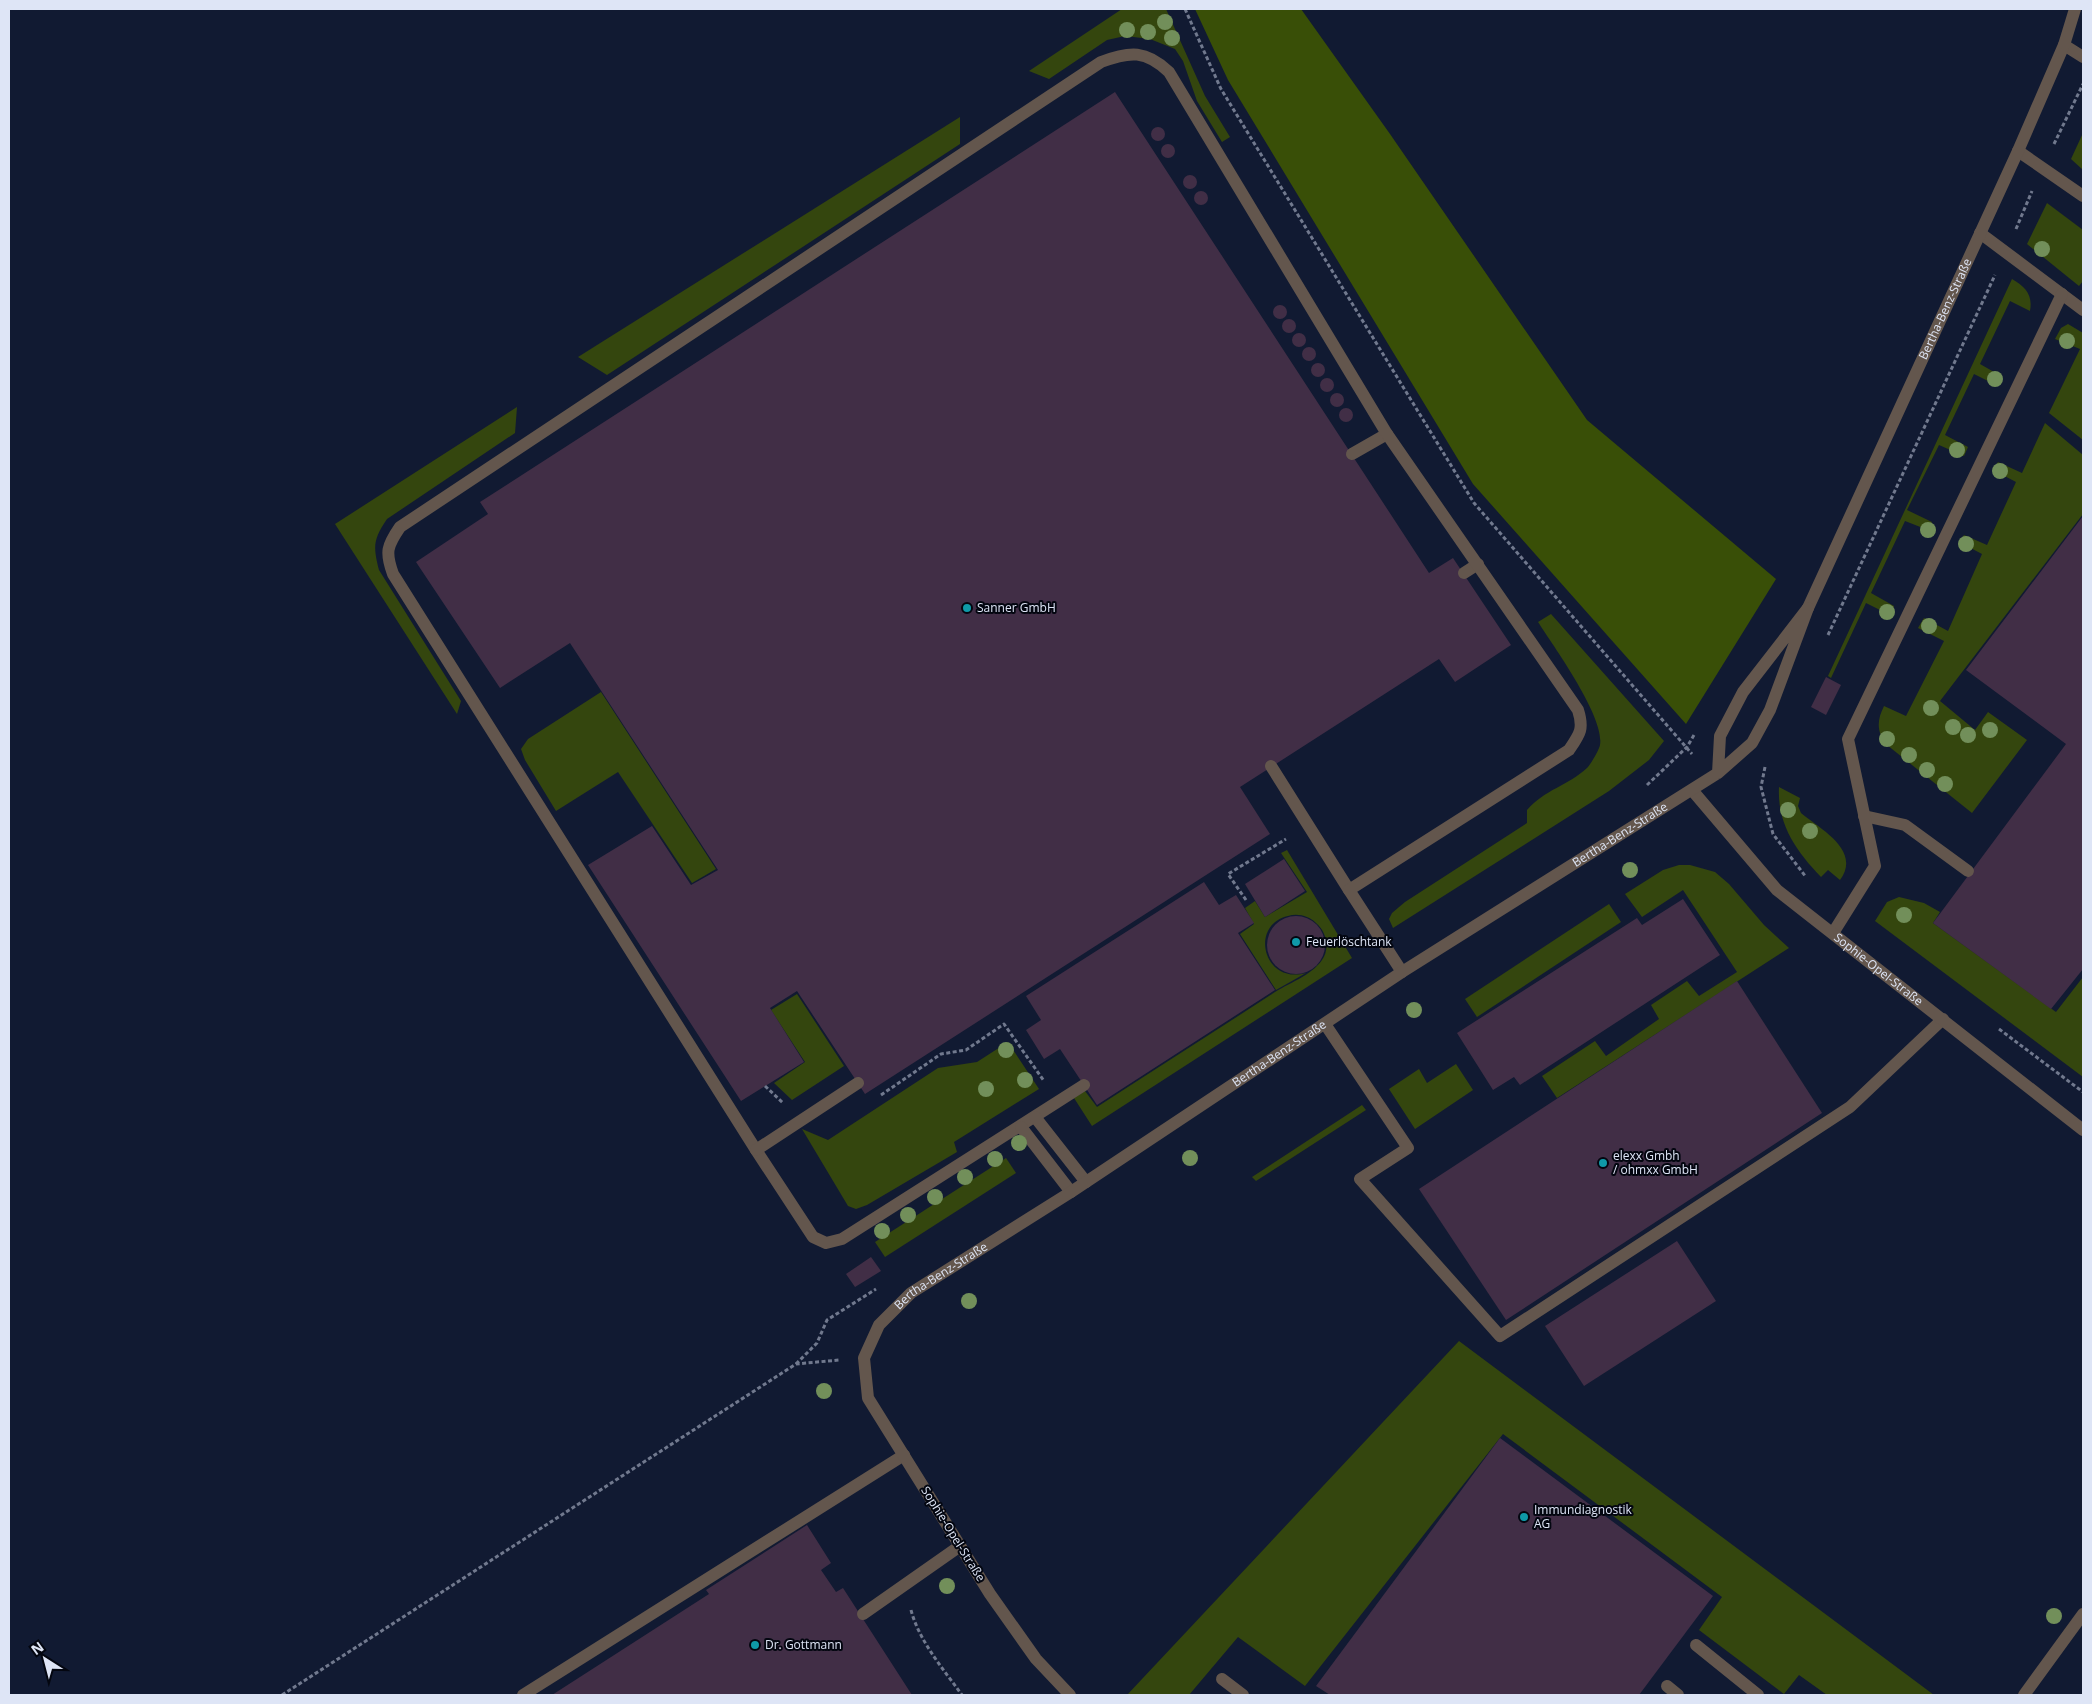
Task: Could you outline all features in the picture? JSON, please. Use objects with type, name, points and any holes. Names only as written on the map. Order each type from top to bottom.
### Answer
[{"type":"street","name":"Bertha-Benz-Straße","points":[[864,1358],[880,1326],[911,1293],[1071,1192],[1402,972],[1715,775],[1752,743],[1770,710],[1808,608],[2018,151],[2064,45],[2075,9]]},
{"type":"street","points":[[2064,45],[2083,57]]},
{"type":"street","points":[[1084,1085],[842,1240],[826,1243],[813,1237],[756,1150],[393,574],[387,556],[390,542],[400,528],[1101,62],[1121,55],[1139,54],[1156,60],[1169,72],[1387,434],[1578,710],[1582,722],[1580,735],[1569,750],[1349,890]]},
{"type":"street","points":[[2018,151],[2083,196]]},
{"type":"street","points":[[1980,233],[2083,310]]},
{"type":"street","points":[[1833,933],[1875,866],[1848,739],[2062,294]]},
{"type":"street","points":[[1352,454],[1387,434]]},
{"type":"street","points":[[1464,573],[1478,564]]},
{"type":"street","name":"Bertha-Benz-Straße","points":[[1715,775],[1720,736],[1743,692],[1808,608]]},
{"type":"street","points":[[1271,766],[1402,972]]},
{"type":"street","name":"Sophie-Opel-Straße","points":[[1692,790],[1777,890],[2083,1130]]},
{"type":"street","points":[[1864,816],[1904,825],[1968,871]]},
{"type":"street","points":[[1325,1024],[1408,1148],[1360,1179],[1500,1336],[1850,1107],[1943,1019]]},
{"type":"street","points":[[756,1150],[858,1083]]},
{"type":"street","points":[[1035,1117],[1086,1182]]},
{"type":"street","points":[[1021,1127],[1071,1192]]},
{"type":"street","name":"Sophie-Opel-Straße","points":[[864,1358],[868,1398],[990,1594],[1036,1659],[1070,1695]]},
{"type":"street","points":[[523,1695],[904,1455]]},
{"type":"street","points":[[863,1614],[960,1546]]},
{"type":"street","points":[[2024,1695],[2083,1614]]},
{"type":"street","points":[[1696,1645],[1758,1695]]},
{"type":"street","points":[[1222,1680],[1243,1695]]},
{"type":"street","points":[[1667,1686],[1678,1695]]},
{"type":"path","points":[[1185,9],[1221,89],[1474,502],[1715,775]]},
{"type":"path","points":[[1246,900],[1228,874],[1308,826]]},
{"type":"path","points":[[880,1096],[941,1054],[966,1050],[1004,1024],[1049,1089]]},
{"type":"path","points":[[765,1086],[801,1121]]},
{"type":"path","points":[[282,1695],[796,1364],[864,1358]]},
{"type":"path","points":[[908,1582],[914,1619],[938,1661],[962,1695]]},
{"type":"green space","points":[[1122,9],[1166,9],[1205,96],[1230,137],[1222,142],[1197,101],[1183,61],[1175,49],[1150,39],[1125,36],[1107,40],[1049,79],[1029,71]]},
{"type":"green space","points":[[1195,9],[1301,9],[1390,134],[1587,420],[1776,579],[1686,724],[1473,484],[1228,80]]},
{"type":"green space","points":[[960,117],[960,144],[607,375],[578,357]]},
{"type":"green space","points":[[2083,133],[2083,170],[2071,159]]},
{"type":"green space","points":[[2047,203],[2083,230],[2083,281],[2079,286],[2027,244]]},
{"type":"green space","points":[[2012,279],[2027,292],[2031,305],[2030,311],[2010,301],[1980,364],[2001,376],[1996,385],[1974,374],[1945,435],[1968,447],[1964,456],[1939,445],[1907,510],[1932,522],[1928,530],[1905,521],[1871,593],[1894,606],[1890,615],[1866,603],[1831,678],[1828,676]]},
{"type":"green space","points":[[2068,324],[2083,333],[2083,440],[2049,413],[2080,349],[2055,339],[2061,328]]},
{"type":"green space","points":[[517,407],[515,433],[387,519],[379,532],[376,543],[375,549],[379,570],[461,701],[457,714],[335,524]]},
{"type":"green space","points":[[2045,423],[2083,455],[2083,514],[1940,701],[1975,730],[1988,712],[2027,740],[1972,813],[1887,745],[1879,731],[1879,721],[1884,706],[1906,716],[1944,641],[1918,628],[1924,618],[1948,631],[1982,554],[1959,542],[1964,535],[1987,545],[2016,482],[1993,470],[1998,462],[2022,473]]},
{"type":"green space","points":[[1551,614],[1664,741],[1649,760],[1609,791],[1393,928],[1389,919],[1392,913],[1405,902],[1527,823],[1527,810],[1534,803],[1580,774],[1589,766],[1597,753],[1600,745],[1595,717],[1577,682],[1538,622]]},
{"type":"green space","points":[[601,692],[716,869],[692,883],[618,772],[556,811],[525,760],[521,749],[528,739]]},
{"type":"green space","points":[[1779,787],[1800,798],[1798,806],[1801,813],[1836,841],[1842,850],[1846,859],[1845,869],[1840,880],[1828,870],[1821,877],[1796,847],[1781,813]]},
{"type":"green space","points":[[1287,850],[1352,958],[1092,1126],[1074,1098],[1085,1091],[1097,1107],[1272,994],[1306,975],[1322,960],[1327,946],[1325,936],[1320,927],[1313,921],[1296,915],[1288,916],[1276,922],[1268,930],[1265,941],[1266,952],[1271,963],[1280,970],[1291,974],[1306,973],[1276,990],[1240,934],[1254,924],[1245,908],[1255,901],[1265,917],[1307,892],[1281,853]]},
{"type":"green space","points":[[1679,865],[1690,865],[1715,872],[1729,884],[1764,925],[1789,948],[1557,1098],[1542,1076],[1595,1041],[1606,1056],[1659,1019],[1651,1005],[1687,981],[1699,996],[1737,972],[1683,890],[1642,917],[1625,894],[1663,870]]},
{"type":"green space","points":[[1899,897],[1924,903],[1940,912],[1933,923],[2056,1012],[2083,977],[2083,1077],[1875,921],[1887,902]]},
{"type":"green space","points":[[1609,904],[1621,922],[1477,1017],[1465,999]]},
{"type":"green space","points":[[797,994],[844,1066],[792,1100],[774,1083],[805,1062],[771,1010]]},
{"type":"green space","points":[[1008,1042],[1039,1089],[954,1142],[957,1152],[867,1205],[856,1209],[848,1206],[802,1129],[828,1140],[938,1068],[977,1062]]},
{"type":"green space","points":[[1456,1064],[1473,1090],[1415,1129],[1389,1089],[1419,1069],[1427,1083]]},
{"type":"green space","points":[[1362,1105],[1366,1110],[1256,1181],[1252,1177]]},
{"type":"green space","points":[[1006,1158],[1016,1173],[885,1257],[875,1242]]},
{"type":"green space","points":[[1459,1341],[1934,1695],[1827,1695],[1799,1675],[1784,1694],[1699,1630],[1722,1597],[1503,1434],[1305,1686],[1238,1637],[1189,1695],[1127,1695]]},
{"type":"building","name":"Sanner GmbH","points":[[1115,92],[1429,573],[1453,558],[1511,645],[1455,682],[1439,659],[1240,787],[1270,834],[865,1094],[797,991],[770,1008],[804,1062],[741,1101],[588,865],[652,826],[691,885],[718,870],[570,643],[500,688],[416,562],[488,514],[480,502]]},
{"type":"building","points":[[1158,127],[1163,129],[1165,134],[1163,139],[1158,141],[1153,139],[1151,134],[1153,129]]},
{"type":"building","points":[[1168,144],[1173,146],[1175,151],[1173,156],[1168,158],[1163,156],[1161,151],[1163,146]]},
{"type":"building","points":[[1190,175],[1195,177],[1197,182],[1195,187],[1190,189],[1185,187],[1183,182],[1185,177]]},
{"type":"building","points":[[1201,191],[1206,193],[1208,198],[1206,203],[1201,205],[1196,203],[1194,198],[1196,193]]},
{"type":"building","points":[[1280,305],[1285,307],[1287,312],[1285,317],[1280,319],[1275,317],[1273,312],[1275,307]]},
{"type":"building","points":[[1289,319],[1294,321],[1296,326],[1294,331],[1289,333],[1284,331],[1282,326],[1284,321]]},
{"type":"building","points":[[1299,333],[1304,335],[1306,340],[1304,345],[1299,347],[1294,345],[1292,340],[1294,335]]},
{"type":"building","points":[[1309,347],[1314,349],[1316,354],[1314,359],[1309,361],[1304,359],[1302,354],[1304,349]]},
{"type":"building","points":[[1318,363],[1323,365],[1325,370],[1323,375],[1318,377],[1313,375],[1311,370],[1313,365]]},
{"type":"building","points":[[1327,378],[1332,380],[1334,385],[1332,390],[1327,392],[1322,390],[1320,385],[1322,380]]},
{"type":"building","points":[[1337,393],[1342,395],[1344,400],[1342,405],[1337,407],[1332,405],[1330,400],[1332,395]]},
{"type":"building","points":[[1346,408],[1351,410],[1353,415],[1351,420],[1346,422],[1341,420],[1339,415],[1341,410]]},
{"type":"building","points":[[2083,516],[2083,969],[2051,1009],[1933,923],[2066,744],[1966,670]]},
{"type":"building","points":[[1826,677],[1841,685],[1826,715],[1811,707]]},
{"type":"building","points":[[1284,859],[1305,891],[1265,917],[1245,884]]},
{"type":"building","points":[[1204,882],[1219,905],[1236,895],[1254,923],[1238,933],[1275,990],[1097,1105],[1060,1049],[1044,1059],[1026,1030],[1041,1020],[1026,996]]},
{"type":"building","points":[[1683,899],[1720,955],[1520,1085],[1514,1077],[1493,1090],[1457,1033],[1637,918],[1642,925]]},
{"type":"building","name":"Feuerlöschtank","points":[[1290,916],[1302,916],[1317,924],[1325,939],[1325,951],[1317,966],[1302,974],[1290,974],[1275,966],[1267,951],[1267,939],[1275,924]]},
{"type":"building","name":"elexx Gmbh / ohmxx GmbH","points":[[1737,981],[1822,1113],[1506,1320],[1419,1189]]},
{"type":"building","points":[[1677,1241],[1716,1301],[1584,1386],[1545,1326]]},
{"type":"building","points":[[871,1257],[881,1271],[855,1287],[846,1274]]},
{"type":"building","name":"Immundiagnostik AG","points":[[1500,1438],[1713,1596],[1639,1695],[1330,1695],[1316,1686]]},
{"type":"building","name":"Dr. Gottmann","points":[[807,1525],[831,1563],[821,1570],[836,1592],[843,1588],[912,1695],[552,1695],[709,1594],[706,1590]]},
{"type":"place","name":"Sanner GmbH","points":[[967,608]]},
{"type":"place","name":"Feuerlöschtank","points":[[1296,942]]},
{"type":"place","name":"elexx Gmbh / ohmxx GmbH","points":[[1603,1163]]},
{"type":"place","name":"Immundiagnostik AG","points":[[1524,1517]]},
{"type":"place","name":"Dr. Gottmann","points":[[755,1645]]}]
